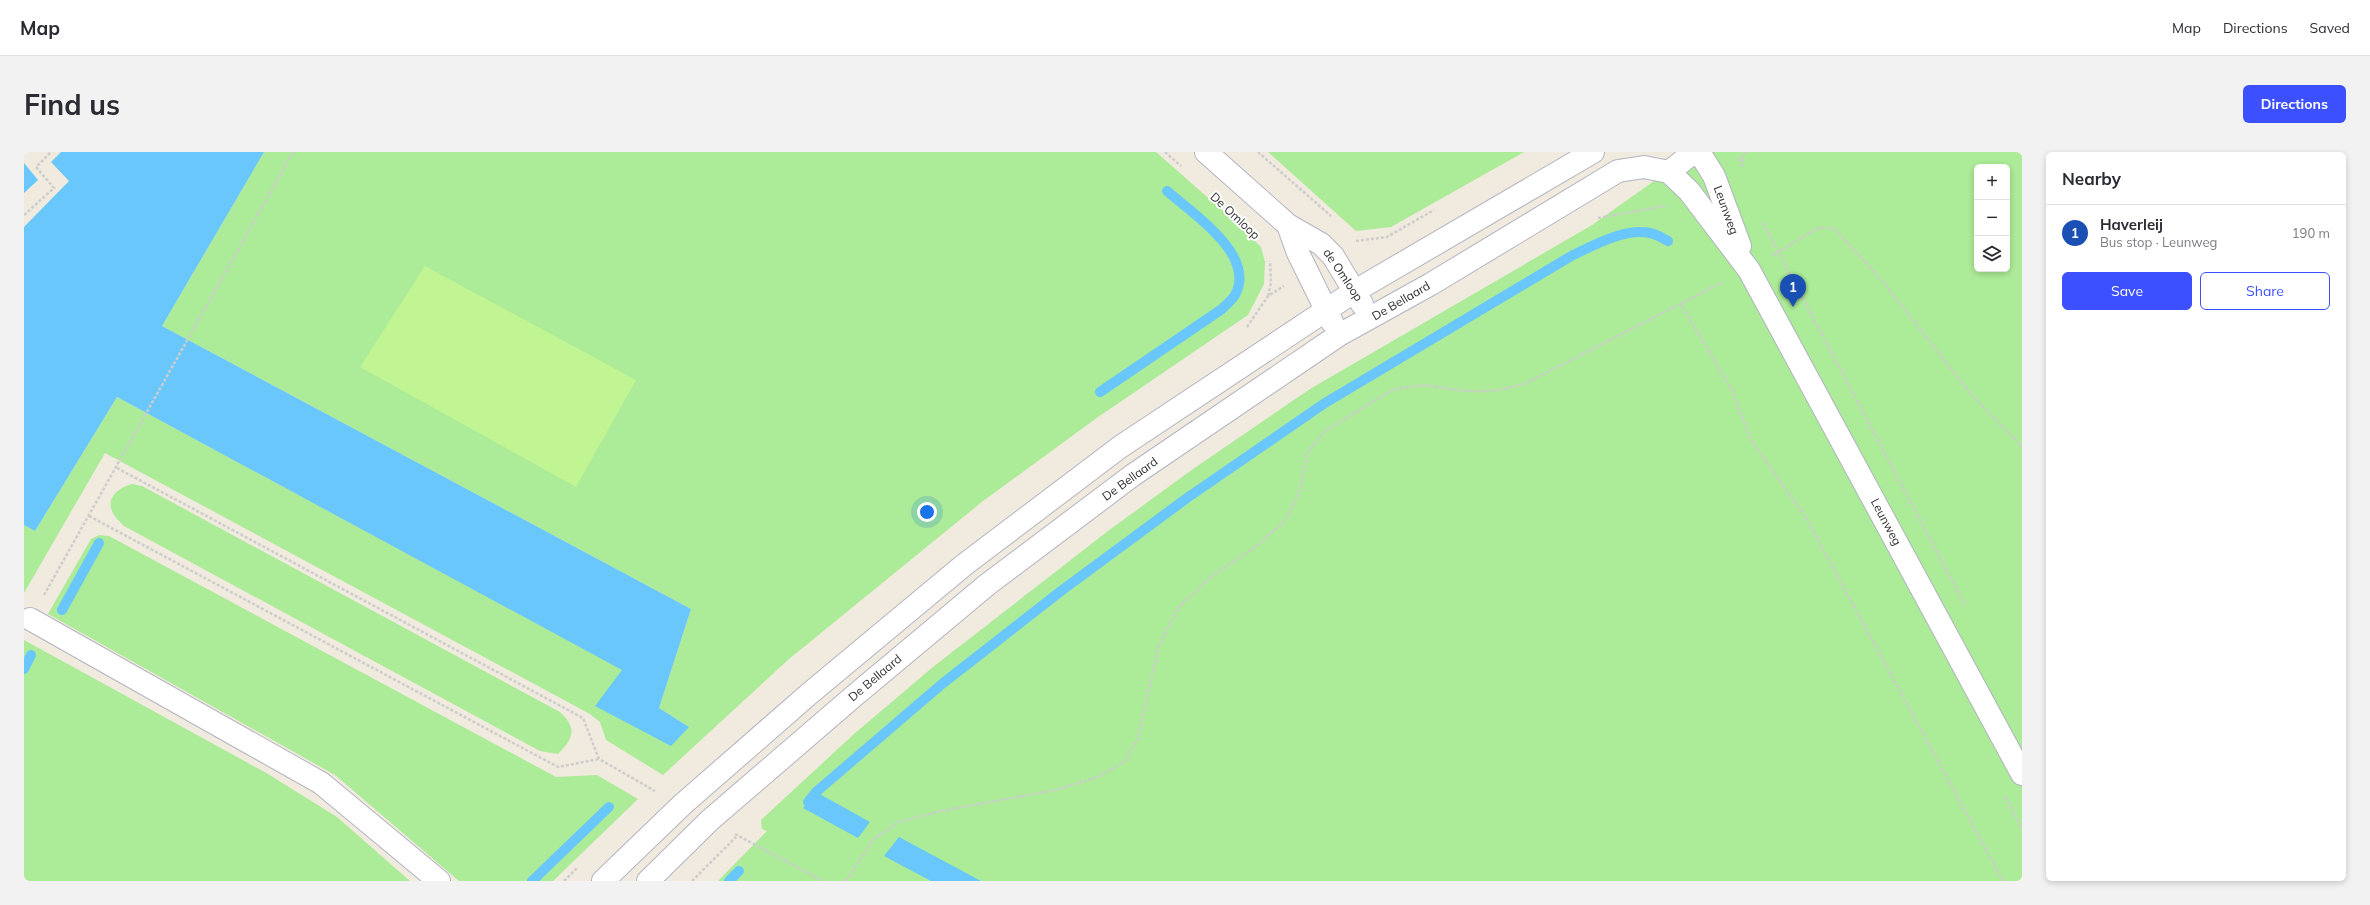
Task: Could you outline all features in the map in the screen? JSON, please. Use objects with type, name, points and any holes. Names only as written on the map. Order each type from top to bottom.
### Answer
[{"type":"street","name":"de Omloop","points":[[1206,152],[1288,225],[1321,244],[1333,256],[1371,318]]},
{"type":"street","points":[[603,881],[683,804],[809,694],[964,565],[1120,447],[1325,309],[1593,152]]},
{"type":"street","points":[[1670,162],[1694,152]]},
{"type":"street","name":"Leunweg","points":[[1699,152],[1714,176],[1749,270],[2022,774]]},
{"type":"street","name":"Leunweg","points":[[1670,162],[1689,191],[1749,270]]},
{"type":"street","name":"De Bellaard","points":[[648,881],[710,820],[854,696],[988,584],[1133,475],[1339,335],[1371,318],[1618,171],[1670,162]]},
{"type":"street","name":"de Omloop","points":[[1288,225],[1298,253],[1339,335]]},
{"type":"street","points":[[30,620],[321,783],[439,881]]},
{"type":"path","points":[[24,215],[54,188],[36,167],[51,152]]},
{"type":"path","points":[[30,620],[88,516],[117,468],[193,328],[293,152]]},
{"type":"path","points":[[1165,152],[1187,172]]},
{"type":"path","points":[[1258,152],[1335,219]]},
{"type":"path","points":[[1743,174],[1742,159],[1746,152]]},
{"type":"path","points":[[1592,220],[1605,215],[1664,207]]},
{"type":"path","points":[[1760,217],[1777,252],[1966,608]]},
{"type":"path","points":[[846,881],[874,839],[899,822],[940,811],[1054,790],[1098,777],[1124,761],[1138,738],[1158,649],[1177,609],[1210,578],[1255,547],[1284,522],[1299,493],[1308,452],[1325,431],[1394,389],[1425,385],[1466,391],[1494,391],[1524,384],[1749,270],[1818,228],[1834,228],[1884,283],[1971,394],[2022,447]]},
{"type":"path","points":[[1353,234],[1358,240]]},
{"type":"path","points":[[1268,296],[1271,283],[1269,256]]},
{"type":"path","points":[[1680,304],[1731,388],[1751,440],[1806,518],[2003,881]]},
{"type":"path","points":[[117,468],[583,718],[599,759],[654,790],[683,804]]},
{"type":"path","points":[[88,516],[558,767],[599,759]]},
{"type":"path","points":[[710,820],[822,881]]},
{"type":"path","points":[[692,881],[743,830]]},
{"type":"green space","points":[[264,152],[1156,152],[1239,225],[1261,247],[1265,262],[1264,284],[1248,315],[1098,417],[983,501],[789,659],[663,775],[606,740],[600,722],[590,714],[105,453],[24,593],[24,525],[35,531],[117,397],[623,670],[596,706],[689,727],[659,708],[691,609],[162,326]]},
{"type":"green space","points":[[1268,152],[1524,152],[1391,227],[1356,231]]},
{"type":"green space","points":[[1695,152],[2019,152],[2022,155],[2022,881],[718,881],[767,831],[762,829],[761,820],[854,734],[933,667],[1108,531],[1193,469],[1310,389],[1592,225]]},
{"type":"green space","points":[[425,266],[636,380],[576,487],[360,367]]},
{"type":"green space","points":[[132,484],[142,486],[560,712],[571,728],[570,738],[558,754],[540,751],[124,526],[113,513],[111,501],[115,493],[127,485]]},
{"type":"green space","points":[[99,535],[109,536],[556,777],[597,775],[638,799],[553,881],[459,881],[335,775],[48,614],[91,539]]},
{"type":"green space","points":[[24,640],[268,774],[337,817],[410,881],[24,881]]},
{"type":"water","points":[[61,152],[264,152],[162,326],[691,609],[659,708],[689,727],[671,746],[595,706],[622,670],[117,397],[35,531],[24,525],[24,227],[69,181],[51,162]]},
{"type":"water","points":[[24,163],[38,180],[24,193]]},
{"type":"water","points":[[816,792],[870,822],[858,838],[803,808]]},
{"type":"water","points":[[899,837],[981,881],[931,881],[884,856]]},
{"type":"waterway","points":[[1100,392],[1222,309],[1235,295],[1239,280],[1237,265],[1230,250],[1219,236],[1167,191]]},
{"type":"waterway","points":[[818,808],[808,802],[816,792],[942,684],[1061,591],[1187,498],[1325,403],[1573,255],[1591,246],[1621,235],[1640,232],[1657,235],[1668,241]]},
{"type":"waterway","points":[[62,610],[99,543]]},
{"type":"waterway","points":[[24,669],[31,655]]},
{"type":"waterway","points":[[532,881],[609,807]]},
{"type":"waterway","points":[[729,881],[739,871]]},
{"type":"place","name":"Haverleij","points":[[1793,307]]}]
